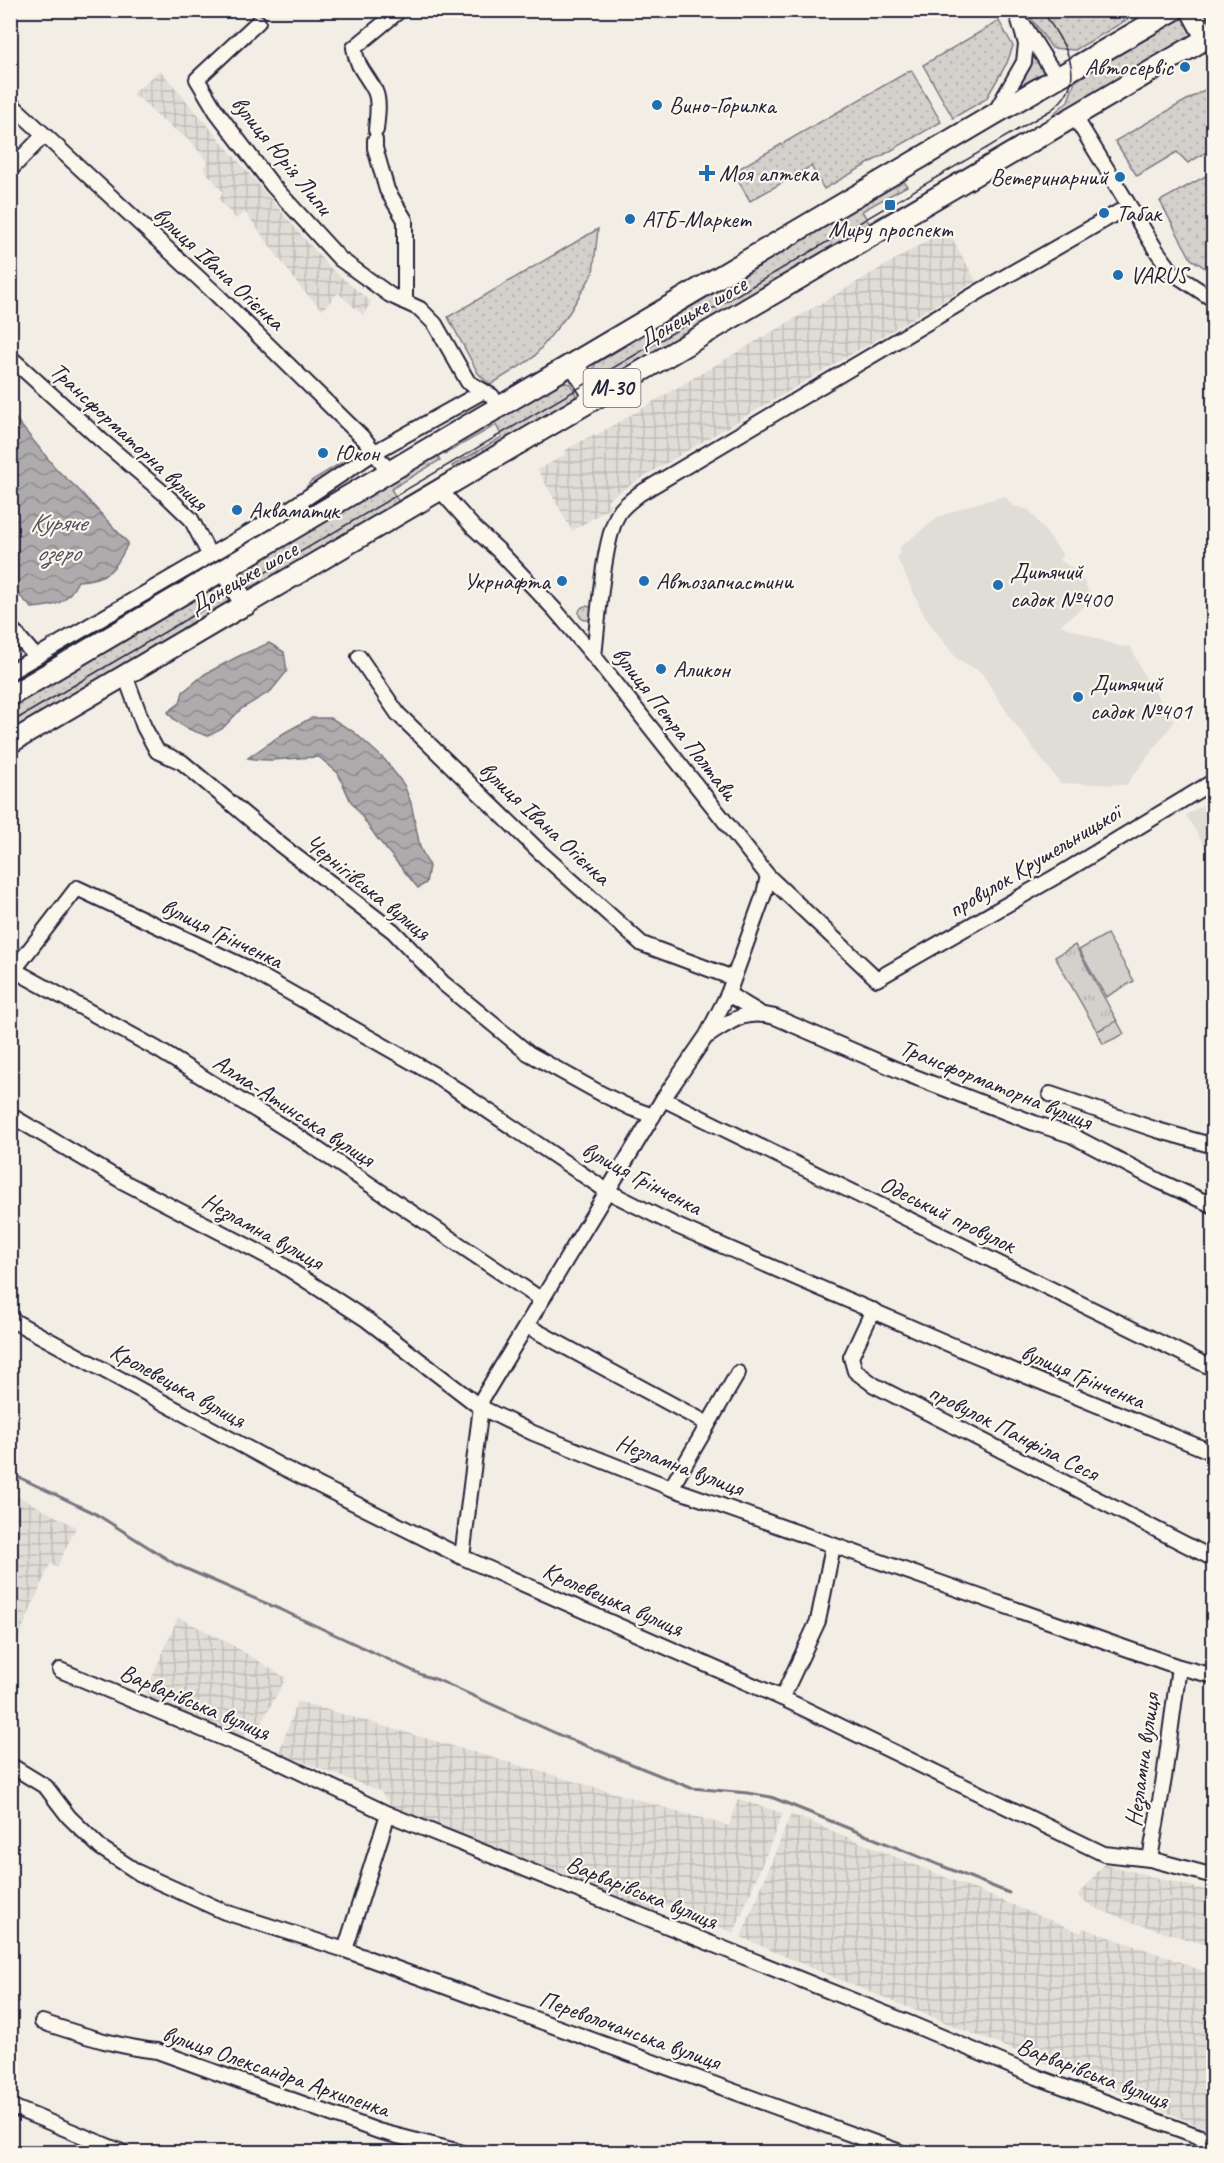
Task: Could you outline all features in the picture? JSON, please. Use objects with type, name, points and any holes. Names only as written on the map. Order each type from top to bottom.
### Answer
[{"type":"highway","name":"Донецьке шосе","points":[[10,696],[1174,10]]},
{"type":"highway","points":[[1191,10],[1210,36]]},
{"type":"highway","name":"Донецьке шосе","points":[[10,743],[1210,36]]},
{"type":"highway","points":[[574,364],[595,398]]},
{"type":"highway","points":[[224,570],[246,605]]},
{"type":"street","points":[[400,10],[354,48],[357,63],[376,92],[378,101],[375,148],[387,190],[405,220],[405,302]]},
{"type":"street","points":[[1016,14],[1050,67],[1064,74]]},
{"type":"street","points":[[993,115],[1024,62],[1026,44],[1016,14]]},
{"type":"street","name":"вулиця Юрія Липи","points":[[258,22],[197,79],[216,111],[273,186],[332,251],[390,295],[420,309],[435,324],[468,382],[492,396],[499,408]]},
{"type":"street","name":"вулиця Івана Огієнка","points":[[10,103],[217,295],[375,452],[390,473]]},
{"type":"street","points":[[1075,117],[1156,250],[1173,273],[1214,300]]},
{"type":"street","points":[[10,170],[44,135]]},
{"type":"street","points":[[594,656],[602,582],[611,531],[620,511],[639,494],[982,290],[1129,206]]},
{"type":"street","name":"Трансформаторна вулиця","points":[[10,357],[191,519],[209,554]]},
{"type":"street","name":"Донецьке шосе","points":[[10,672],[291,508],[375,452],[482,392]]},
{"type":"street","name":"вулиця Петра Полтави","points":[[440,490],[555,610],[768,876],[877,979]]},
{"type":"street","points":[[10,627],[36,657]]},
{"type":"street","points":[[53,646],[64,664]]},
{"type":"street","name":"вулиця Івана Огієнка","points":[[359,657],[398,714],[542,853],[642,944],[733,978]]},
{"type":"street","name":"Чернігівська вулиця","points":[[125,675],[144,727],[157,751],[182,762],[282,846],[393,931],[443,983],[528,1053],[612,1099],[653,1116]]},
{"type":"street","name":"провулок Крушельницької","points":[[877,979],[1062,873],[1214,781]]},
{"type":"street","points":[[462,1557],[482,1399],[663,1099],[707,1035],[728,994],[764,894],[768,876]]},
{"type":"street","name":"вулиця Грінченка","points":[[12,972],[77,888],[255,972],[435,1076],[607,1191],[677,1226],[1087,1402],[1214,1453]]},
{"type":"street","name":"Алма-Атинська вулиця","points":[[12,972],[157,1049],[283,1127],[542,1300]]},
{"type":"street","name":"Трансформаторна вулиця","points":[[728,994],[758,1012],[775,1017],[908,1074],[1071,1135],[1159,1181],[1214,1206]]},
{"type":"street","points":[[707,1035],[742,1016],[758,1012]]},
{"type":"street","points":[[1050,1094],[1137,1124],[1214,1146]]},
{"type":"street","name":"Одеський провулок","points":[[663,1099],[1214,1369]]},
{"type":"street","name":"Незламна вулиця","points":[[10,1115],[122,1181],[278,1262],[368,1320],[480,1407],[533,1433],[671,1488],[833,1546],[1179,1667],[1214,1676]]},
{"type":"street","name":"провулок Панфіла Сеся","points":[[873,1310],[851,1357],[855,1371],[874,1385],[1214,1559]]},
{"type":"street","name":"Кролевецька вулиця","points":[[10,1319],[280,1466],[462,1557],[782,1698],[1104,1854],[1150,1859],[1214,1876]]},
{"type":"street","points":[[527,1326],[708,1424]]},
{"type":"street","points":[[671,1488],[738,1373]]},
{"type":"street","points":[[782,1698],[818,1621],[833,1546]]},
{"type":"street","name":"Незламна вулиця","points":[[1150,1859],[1179,1667]]},
{"type":"street","name":"Варварівська вулиця","points":[[60,1670],[273,1759],[388,1814],[909,2023],[1037,2077],[1214,2142]]},
{"type":"street","name":"Переволочанська вулиця","points":[[10,1765],[46,1787],[69,1817],[101,1848],[139,1873],[225,1912],[345,1950],[900,2152]]},
{"type":"street","points":[[345,1950],[388,1814]]},
{"type":"street","name":"вулиця Олександра Архипенка","points":[[42,2022],[102,2041],[135,2049],[157,2051],[378,2131],[460,2152]]},
{"type":"street","points":[[10,2106],[122,2152]]},
{"type":"shaded area","points":[[160,70],[329,267],[371,302],[363,315],[338,293],[322,310],[301,288],[245,212],[236,219],[219,200],[223,192],[203,168],[208,162],[189,140],[132,94]]},
{"type":"shaded area","points":[[947,229],[976,281],[653,471],[607,500],[611,507],[572,531],[538,470],[566,454],[564,451],[594,434],[595,436]]},
{"type":"shaded area","points":[[1005,496],[1013,506],[1029,510],[1063,555],[1059,560],[1079,572],[1093,600],[1060,625],[1121,647],[1130,646],[1144,675],[1174,722],[1126,785],[1060,783],[1012,720],[981,672],[956,658],[925,617],[897,558],[901,546],[939,517],[967,506]]},
{"type":"shaded area","points":[[1213,799],[1213,860],[1186,815]]},
{"type":"shaded area","points":[[10,1492],[76,1527],[57,1567],[50,1564],[14,1649],[10,1648]]},
{"type":"shaded area","points":[[178,1617],[229,1643],[286,1678],[260,1725],[251,1721],[241,1742],[144,1696]]},
{"type":"shaded area","points":[[297,1701],[729,1826],[738,1799],[783,1813],[734,1933],[659,1902],[654,1912],[578,1883],[392,1807],[380,1791],[279,1753]]},
{"type":"shaded area","points":[[791,1814],[1081,1933],[1083,1928],[1213,1975],[1213,2131],[816,1970],[741,1937]]},
{"type":"shaded area","points":[[1104,1864],[1213,1892],[1213,1947],[1131,1922],[1095,1908],[1078,1896]]},
{"type":"green space","points":[[1026,11],[1142,11],[1075,50],[1052,48]]},
{"type":"green space","points":[[1194,11],[1213,11],[1213,24],[1056,118],[1053,114],[1068,101],[1075,81]]},
{"type":"green space","points":[[999,21],[1013,46],[1007,63],[986,99],[953,118],[923,65]]},
{"type":"green space","points":[[1034,47],[1048,71],[1018,89],[1026,73]]},
{"type":"green space","points":[[911,70],[941,122],[824,189],[811,166],[750,201],[733,172]]},
{"type":"green space","points":[[1213,85],[1213,148],[1188,163],[1177,152],[1137,176],[1115,141]]},
{"type":"green space","points":[[1213,172],[1213,273],[1191,259],[1160,201]]},
{"type":"green space","points":[[903,180],[907,186],[862,211],[869,223],[915,197],[916,199],[605,383],[595,379],[592,373],[595,364]]},
{"type":"green space","points":[[598,229],[593,273],[569,313],[533,358],[490,385],[478,373],[448,317]]},
{"type":"green space","points":[[563,382],[570,384],[576,395],[573,402],[456,471],[452,466],[502,437],[496,425],[445,454],[444,451]]},
{"type":"green space","points":[[354,455],[357,457],[355,460],[305,489],[311,481]]},
{"type":"green space","points":[[437,455],[440,460],[391,489],[398,501],[446,473],[448,475],[259,587],[248,586],[243,577],[247,566]]},
{"type":"green space","points":[[212,587],[224,588],[228,604],[11,733],[10,706]]},
{"type":"green space","points":[[586,606],[591,608],[593,613],[591,618],[586,620],[581,618],[579,613],[581,608]]},
{"type":"green space","points":[[1107,934],[1134,981],[1106,997],[1079,950]]},
{"type":"green space","points":[[1075,945],[1117,1021],[1097,1031],[1055,957]]},
{"type":"green space","points":[[1117,1021],[1124,1034],[1103,1044],[1097,1031]]},
{"type":"water","name":"Куряче озеро","points":[[11,413],[57,470],[128,543],[110,571],[97,578],[78,581],[65,599],[54,605],[32,608],[11,583]]},
{"type":"water","points":[[269,643],[284,652],[287,671],[271,691],[241,709],[222,729],[208,736],[181,724],[168,712],[180,703],[183,692],[205,674]]},
{"type":"water","points":[[311,718],[331,718],[354,732],[385,760],[404,785],[411,803],[420,847],[429,866],[426,883],[418,888],[377,838],[350,800],[338,773],[319,757],[274,760],[248,758],[284,733]]},
{"type":"waterway","points":[[10,1473],[96,1514],[175,1564],[562,1736],[691,1788],[771,1797],[1009,1893]]},
{"type":"tram line","points":[[10,723],[1051,110],[1063,98],[1070,86],[1072,73],[1065,48],[1042,10]]},
{"type":"place","name":"Автосервіс","points":[[1185,67]]},
{"type":"place","name":"Вино-Горилка","points":[[657,105]]},
{"type":"place","name":"Моя аптека","points":[[707,173]]},
{"type":"place","name":"Ветеринарний","points":[[1120,177]]},
{"type":"place","name":"Миру проспект","points":[[890,205]]},
{"type":"place","name":"Табак","points":[[1104,213]]},
{"type":"place","name":"АТБ-Маркет","points":[[630,219]]},
{"type":"place","name":"VARUS","points":[[1118,275]]},
{"type":"place","name":"Юкон","points":[[323,453]]},
{"type":"place","name":"Акваматик","points":[[237,510]]},
{"type":"place","name":"Укрнафта","points":[[562,581]]},
{"type":"place","name":"Автозапчастини","points":[[644,581]]},
{"type":"place","name":"Дитячий садок №400","points":[[998,585]]},
{"type":"place","name":"Аликон","points":[[661,669]]},
{"type":"place","name":"Дитячий садок №401","points":[[1078,697]]}]
